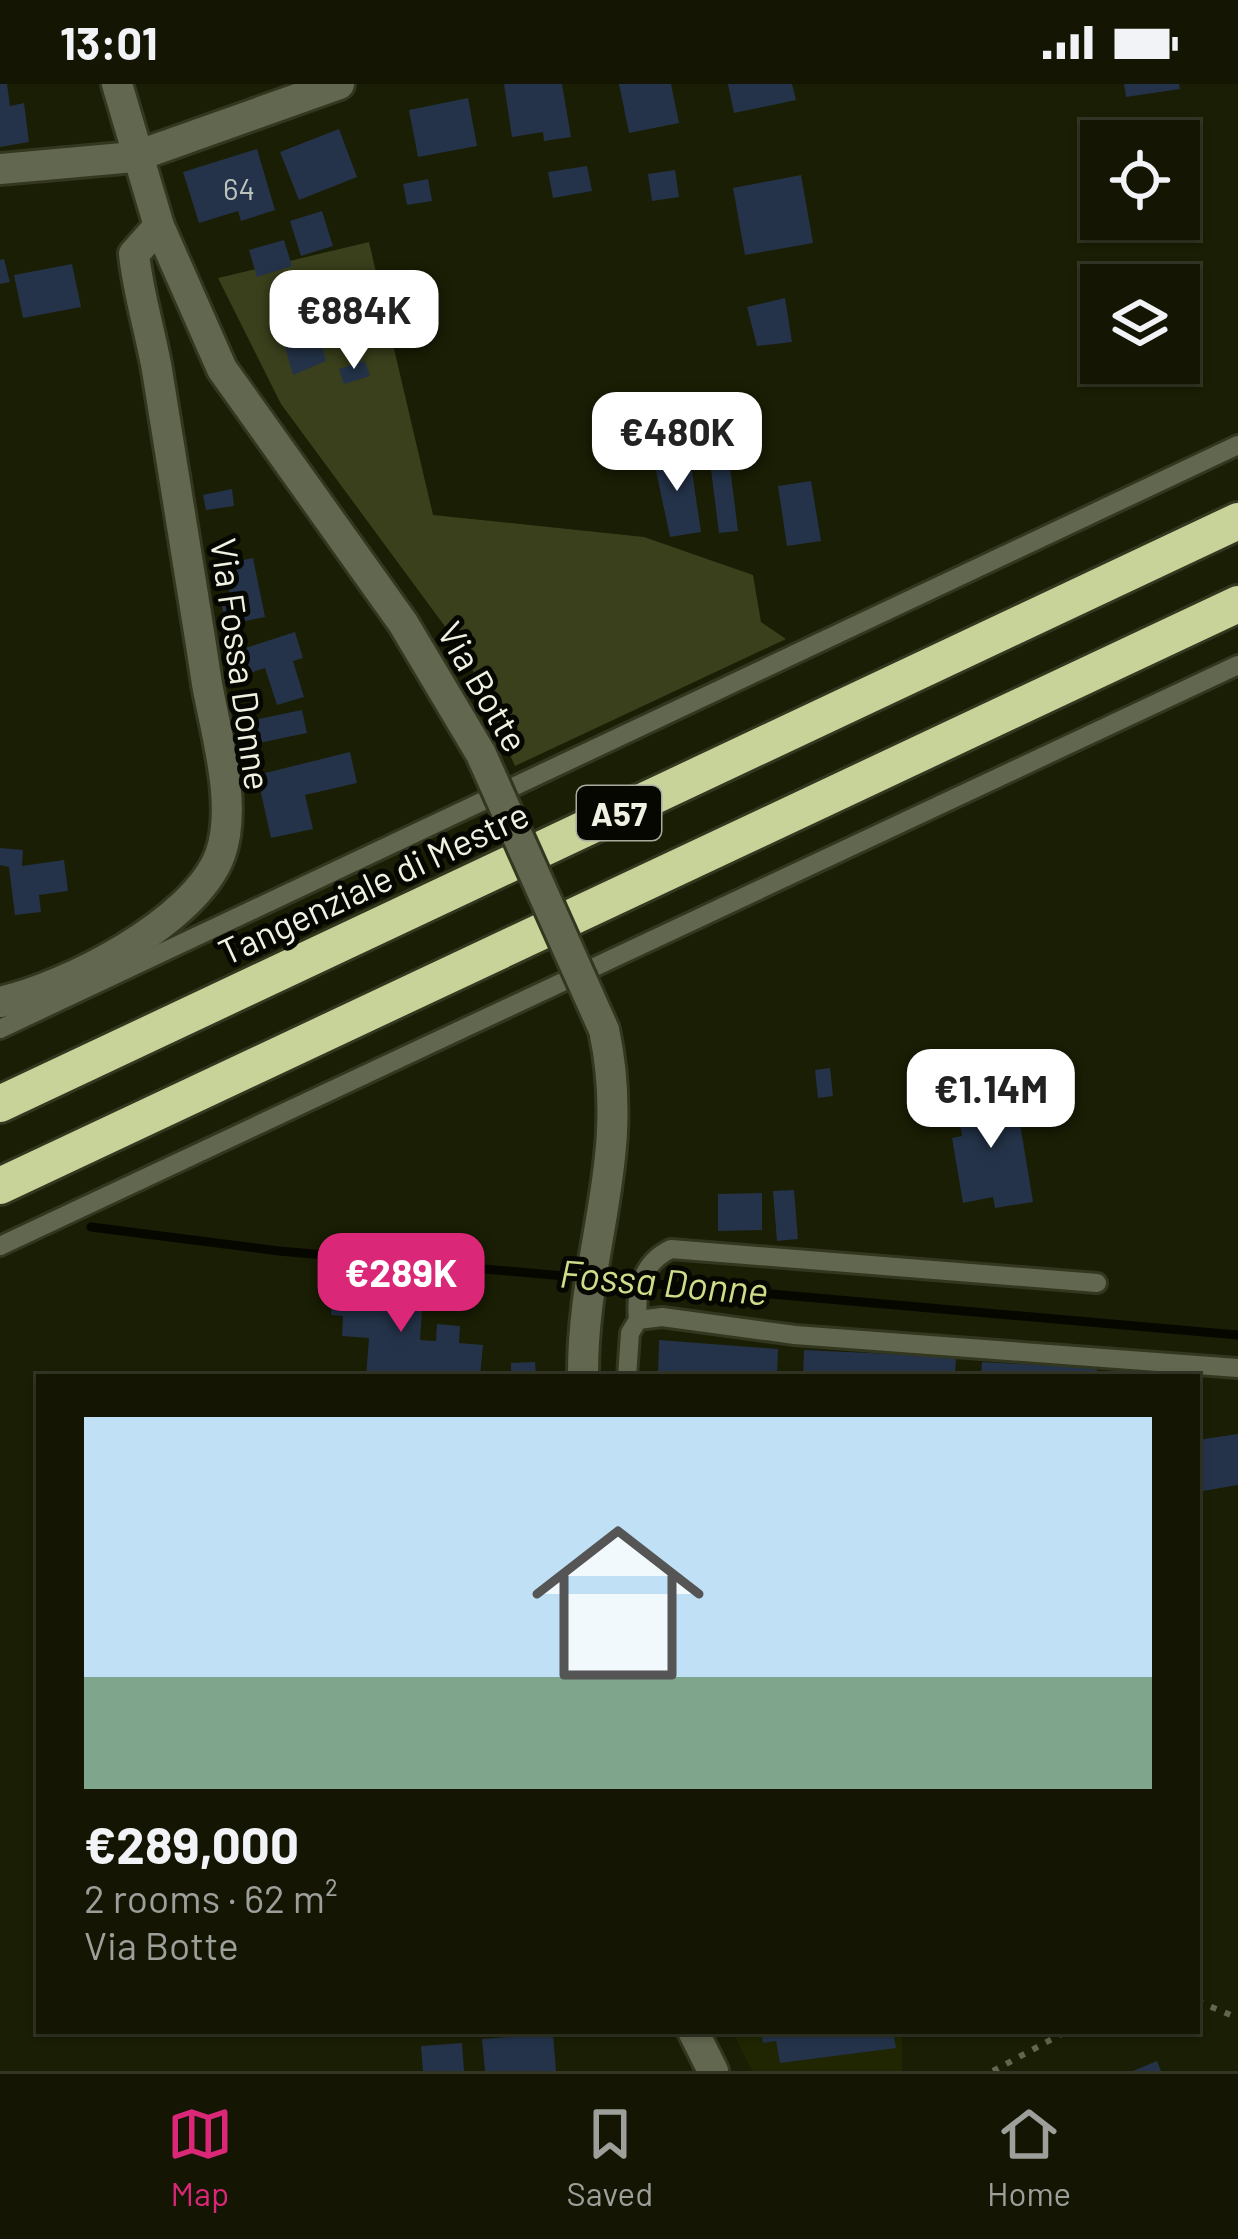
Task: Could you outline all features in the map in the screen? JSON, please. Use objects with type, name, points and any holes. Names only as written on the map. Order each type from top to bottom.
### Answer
[{"type":"highway","name":"Tangenziale di Mestre","points":[[0,1104],[1238,521]]},
{"type":"highway","name":"A57","points":[[0,1186],[1238,604]]},
{"type":"street","name":"Via Botte","points":[[117,84],[134,158],[159,226],[222,369],[404,623],[481,754],[604,1030],[616,1084],[615,1133],[586,1300],[584,1374]]},
{"type":"street","points":[[0,170],[134,158],[339,84]]},
{"type":"street","name":"Via Fossa Donne","points":[[0,1002],[51,984],[170,923],[191,903],[221,852],[221,766],[134,254],[159,226]]},
{"type":"street","points":[[694,2034],[713,2071]]},
{"type":"lane","points":[[0,1029],[1238,445]]},
{"type":"lane","points":[[0,1246],[1238,665]]},
{"type":"lane","points":[[627,1374],[630,1333],[638,1320],[636,1298],[649,1264],[671,1249],[693,1247],[782,1260],[1097,1283]]},
{"type":"lane","points":[[638,1320],[662,1317],[795,1335],[1238,1367]]},
{"type":"path","points":[[1200,2002],[1238,2018]]},
{"type":"path","points":[[993,2071],[1061,2034]]},
{"type":"shaded area","points":[[369,242],[433,515],[644,537],[753,575],[761,622],[786,639],[515,766],[466,655],[281,404],[218,278]]},
{"type":"shaded area","points":[[734,2034],[902,2034],[902,2071],[752,2071]]},
{"type":"building","points":[[0,84],[7,84],[10,106],[24,103],[29,142],[0,147]]},
{"type":"building","points":[[504,84],[562,84],[571,137],[544,141],[543,132],[512,137]]},
{"type":"building","points":[[619,84],[671,84],[679,123],[629,133]]},
{"type":"building","points":[[728,84],[792,84],[796,100],[734,113]]},
{"type":"building","points":[[1124,84],[1179,84],[1180,89],[1126,97]]},
{"type":"building","points":[[468,98],[477,146],[418,157],[409,110]]},
{"type":"building","points":[[339,129],[357,177],[299,200],[280,152]]},
{"type":"building","points":[[257,149],[275,210],[241,221],[238,211],[199,223],[183,172]]},
{"type":"building","points":[[587,166],[592,191],[553,198],[548,172]]},
{"type":"building","points":[[675,170],[679,197],[652,201],[648,174]]},
{"type":"building","points":[[801,175],[813,243],[745,255],[733,188]]},
{"type":"building","points":[[428,179],[432,201],[407,205],[403,184]]},
{"type":"building","points":[[322,211],[333,246],[301,256],[290,221]]},
{"type":"building","points":[[284,240],[292,266],[257,277],[249,250]]},
{"type":"building","points":[[4,259],[10,282],[0,284],[0,260]]},
{"type":"building","points":[[72,264],[81,307],[23,318],[14,275]]},
{"type":"building","points":[[308,293],[326,361],[293,375],[273,303]]},
{"type":"building","points":[[785,298],[792,342],[757,346],[747,307]]},
{"type":"building","points":[[365,361],[370,376],[344,384],[339,369]]},
{"type":"building","points":[[726,435],[738,531],[719,533],[707,438]]},
{"type":"building","points":[[668,444],[671,469],[691,465],[701,532],[670,537],[651,447]]},
{"type":"building","points":[[811,481],[821,541],[787,546],[778,486]]},
{"type":"building","points":[[232,489],[234,506],[206,510],[203,495]]},
{"type":"building","points":[[253,558],[265,617],[226,625],[220,598],[230,595],[224,564]]},
{"type":"building","points":[[295,632],[303,658],[293,661],[304,697],[277,705],[265,668],[234,678],[227,654]]},
{"type":"building","points":[[302,710],[307,733],[245,746],[240,723]]},
{"type":"building","points":[[350,752],[357,783],[305,795],[313,829],[271,838],[257,775]]},
{"type":"building","points":[[0,848],[23,850],[22,866],[64,860],[68,891],[39,895],[41,912],[15,915],[9,867],[0,865]]},
{"type":"building","points":[[830,1068],[833,1096],[818,1098],[815,1070]]},
{"type":"building","points":[[992,1087],[995,1102],[1016,1099],[1033,1202],[995,1208],[993,1197],[963,1203],[952,1138],[962,1136],[957,1108],[965,1107],[962,1091]]},
{"type":"building","points":[[794,1190],[798,1239],[777,1241],[773,1191]]},
{"type":"building","points":[[762,1193],[762,1230],[718,1231],[718,1194]]},
{"type":"building","points":[[334,1278],[375,1281],[374,1293],[423,1296],[420,1340],[436,1341],[437,1324],[460,1326],[459,1343],[483,1345],[480,1374],[366,1374],[369,1338],[342,1336],[343,1316],[331,1315]]},
{"type":"building","points":[[659,1340],[778,1349],[777,1374],[658,1374]]},
{"type":"building","points":[[804,1350],[956,1357],[955,1374],[803,1374]]},
{"type":"building","points":[[535,1362],[536,1374],[511,1374],[511,1363]]},
{"type":"building","points":[[982,1362],[1097,1368],[1097,1374],[981,1374]]},
{"type":"building","points":[[1238,1434],[1238,1485],[1200,1491],[1200,1440]]},
{"type":"building","points":[[553,2034],[556,2071],[485,2071],[482,2039]]},
{"type":"building","points":[[762,2034],[894,2034],[896,2048],[780,2063],[776,2041],[763,2043]]},
{"type":"building","points":[[462,2043],[464,2071],[423,2071],[421,2046]]},
{"type":"building","points":[[1157,2061],[1161,2071],[1133,2071]]},
{"type":"waterway","name":"Fossa Donne","points":[[91,1227],[279,1251],[1238,1335]]}]
